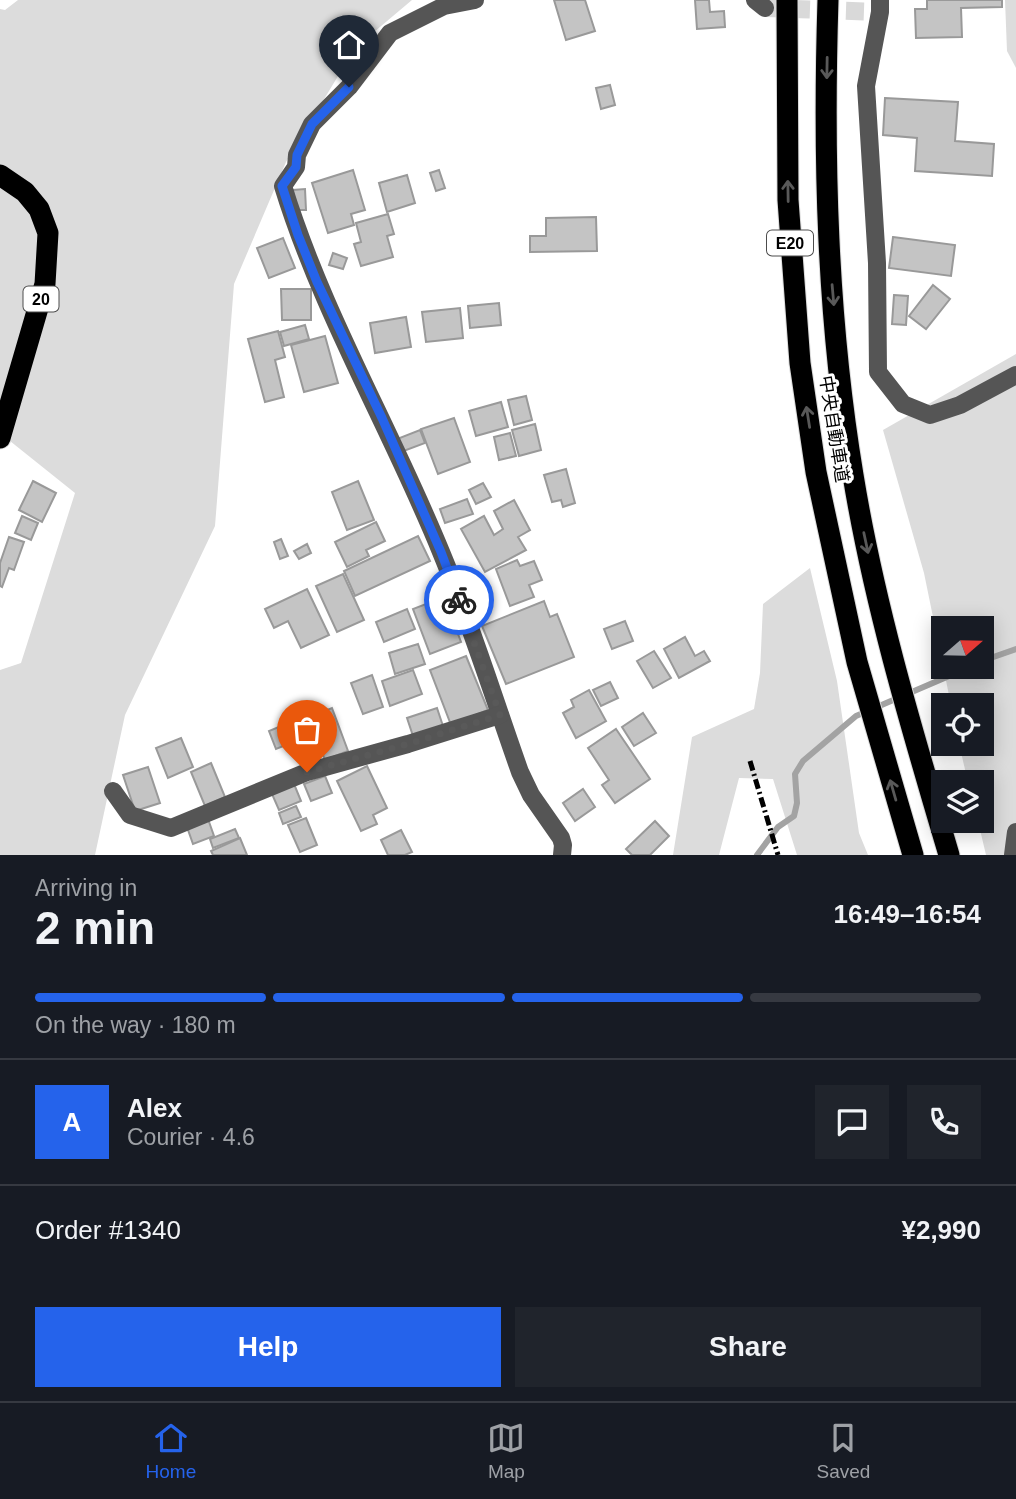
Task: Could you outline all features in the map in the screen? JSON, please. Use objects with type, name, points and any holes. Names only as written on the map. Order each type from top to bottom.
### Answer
[{"type":"highway","name":"中央自動車道","points":[[787,0],[788,200],[800,363],[819,484],[857,662],[913,855]]},
{"type":"highway","name":"中央自動車道","points":[[828,0],[825,185],[839,373],[853,476],[886,635],[949,855]]},
{"type":"highway","name":"20","points":[[0,174],[25,192],[39,209],[48,233],[45,285],[0,438]]},
{"type":"street","points":[[475,0],[444,6],[390,33],[349,87],[312,124],[297,155],[296,167],[282,186],[317,282],[382,418],[441,552],[520,772],[531,795],[561,838],[562,855]]},
{"type":"street","points":[[880,0],[866,86],[877,263],[878,372],[903,404],[930,415],[960,405],[1016,375]]},
{"type":"street","points":[[113,790],[130,815],[171,828],[307,772],[500,715]]},
{"type":"street","points":[[1013,855],[1016,832]]},
{"type":"shaded area","points":[[18,0],[412,0],[355,48],[286,162],[234,284],[215,526],[125,715],[95,855],[0,855],[0,670],[21,663],[75,493],[0,433],[0,9],[5,10]]},
{"type":"shaded area","points":[[1005,0],[1016,0],[1016,68],[1007,51]]},
{"type":"shaded area","points":[[1016,354],[1016,855],[986,855],[981,833],[994,833],[994,770],[965,770],[962,756],[994,756],[994,693],[948,693],[946,679],[994,679],[994,616],[933,616],[924,573],[883,430]]},
{"type":"shaded area","points":[[810,568],[837,681],[859,833],[868,855],[797,855],[773,779],[739,778],[719,855],[673,855],[692,737],[754,709],[760,673],[763,604]]},
{"type":"building","points":[[554,0],[585,0],[595,31],[566,40]]},
{"type":"building","points":[[695,0],[709,0],[710,12],[724,11],[725,27],[697,29]]},
{"type":"building","points":[[927,0],[1002,0],[1002,7],[961,8],[962,37],[916,38],[915,9],[927,9]]},
{"type":"building","points":[[610,85],[615,105],[601,109],[596,88]]},
{"type":"building","points":[[885,98],[958,102],[955,141],[994,144],[992,176],[915,171],[917,138],[883,135]]},
{"type":"building","points":[[353,170],[365,210],[351,214],[354,225],[328,233],[312,183]]},
{"type":"building","points":[[439,170],[445,188],[436,191],[430,173]]},
{"type":"building","points":[[407,175],[415,203],[387,212],[379,183]]},
{"type":"building","points":[[305,189],[306,210],[295,210],[293,190]]},
{"type":"building","points":[[388,214],[394,234],[387,236],[393,257],[361,266],[354,244],[361,242],[356,223]]},
{"type":"building","points":[[596,217],[597,251],[530,252],[530,236],[546,236],[546,218]]},
{"type":"building","points":[[893,237],[955,245],[951,276],[889,268]]},
{"type":"building","points":[[283,238],[295,268],[269,278],[257,248]]},
{"type":"building","points":[[333,253],[347,258],[343,269],[329,265]]},
{"type":"building","points":[[933,285],[950,299],[926,329],[909,316]]},
{"type":"building","points":[[281,289],[311,289],[311,320],[282,320]]},
{"type":"building","points":[[894,295],[908,296],[906,325],[892,324]]},
{"type":"building","points":[[499,303],[501,325],[470,328],[468,306]]},
{"type":"building","points":[[460,308],[463,338],[426,342],[422,312]]},
{"type":"building","points":[[406,317],[411,347],[375,353],[370,323]]},
{"type":"building","points":[[305,325],[309,339],[284,346],[280,332]]},
{"type":"building","points":[[278,331],[285,357],[275,360],[284,397],[265,402],[248,339]]},
{"type":"building","points":[[325,336],[338,383],[304,392],[291,345]]},
{"type":"building","points":[[526,396],[532,420],[514,425],[508,400]]},
{"type":"building","points":[[501,402],[508,427],[476,436],[469,411]]},
{"type":"building","points":[[454,418],[470,462],[438,474],[421,429]]},
{"type":"building","points":[[535,424],[541,450],[519,456],[512,430]]},
{"type":"building","points":[[420,430],[425,443],[401,452],[397,439]]},
{"type":"building","points":[[510,433],[516,456],[499,460],[494,437]]},
{"type":"building","points":[[566,469],[575,503],[563,507],[561,500],[552,502],[544,475]]},
{"type":"building","points":[[33,481],[56,493],[42,522],[19,510]]},
{"type":"building","points":[[358,481],[374,520],[347,530],[332,492]]},
{"type":"building","points":[[483,483],[491,497],[476,504],[469,490]]},
{"type":"building","points":[[467,499],[473,514],[445,523],[440,509]]},
{"type":"building","points":[[514,500],[530,530],[518,537],[526,550],[485,572],[461,529],[484,516],[494,535],[503,529],[494,511]]},
{"type":"building","points":[[22,516],[38,523],[31,540],[15,533]]},
{"type":"building","points":[[376,522],[385,541],[366,550],[369,556],[347,567],[335,542]]},
{"type":"building","points":[[418,536],[430,561],[355,596],[344,571]]},
{"type":"building","points":[[9,537],[24,542],[14,570],[9,568],[2,587],[0,563]]},
{"type":"building","points":[[281,539],[288,556],[280,559],[274,542]]},
{"type":"building","points":[[307,544],[311,553],[299,559],[294,551]]},
{"type":"building","points":[[517,560],[520,566],[534,561],[542,580],[529,585],[534,597],[510,606],[496,569]]},
{"type":"building","points":[[343,574],[364,620],[337,632],[316,586]]},
{"type":"building","points":[[307,589],[329,635],[301,648],[288,621],[274,628],[265,609]]},
{"type":"building","points":[[444,597],[461,642],[430,654],[413,609]]},
{"type":"building","points":[[544,601],[550,617],[557,614],[574,657],[506,684],[482,626]]},
{"type":"building","points":[[407,609],[415,629],[384,642],[376,622]]},
{"type":"building","points":[[625,621],[633,641],[612,649],[604,629]]},
{"type":"building","points":[[685,637],[695,656],[704,651],[710,661],[679,678],[664,649]]},
{"type":"building","points":[[418,644],[425,664],[395,674],[389,653]]},
{"type":"building","points":[[654,651],[671,678],[653,688],[637,661]]},
{"type":"building","points":[[466,656],[488,710],[451,725],[430,670]]},
{"type":"building","points":[[413,670],[422,694],[390,706],[382,681]]},
{"type":"building","points":[[372,675],[383,707],[363,714],[351,683]]},
{"type":"building","points":[[610,682],[618,698],[601,706],[593,690]]},
{"type":"building","points":[[589,690],[606,721],[576,738],[563,713],[574,707],[571,700]]},
{"type":"building","points":[[332,708],[348,751],[325,760],[309,717]]},
{"type":"building","points":[[437,708],[443,726],[413,736],[407,718]]},
{"type":"building","points":[[643,713],[656,733],[634,746],[622,727]]},
{"type":"building","points":[[298,719],[306,737],[276,749],[269,731]]},
{"type":"building","points":[[616,729],[650,779],[615,803],[602,785],[609,780],[588,748]]},
{"type":"building","points":[[181,738],[193,767],[168,778],[156,748]]},
{"type":"building","points":[[211,763],[225,797],[205,806],[191,772]]},
{"type":"building","points":[[367,766],[387,808],[373,815],[377,824],[361,831],[337,781]]},
{"type":"building","points":[[148,767],[160,803],[135,811],[123,775]]},
{"type":"building","points":[[325,776],[332,793],[311,801],[304,784]]},
{"type":"building","points":[[294,784],[301,801],[279,810],[272,794]]},
{"type":"building","points":[[583,789],[595,807],[575,821],[563,803]]},
{"type":"building","points":[[296,806],[301,817],[283,824],[279,813]]},
{"type":"building","points":[[306,818],[317,845],[300,852],[288,825]]},
{"type":"building","points":[[208,819],[214,836],[193,844],[187,827]]},
{"type":"building","points":[[655,821],[669,836],[650,855],[632,855],[626,849]]},
{"type":"building","points":[[235,829],[239,838],[213,848],[210,839]]},
{"type":"building","points":[[401,830],[412,852],[405,855],[388,855],[381,840]]},
{"type":"building","points":[[240,838],[247,855],[213,855],[211,851]]},
{"type":"waterway","points":[[994,657],[1016,649]]},
{"type":"waterway","points":[[757,855],[778,827],[794,816],[797,803],[795,774],[803,761],[856,716],[942,679]]},
{"type":"tunnel","points":[[765,8],[880,12]]},
{"type":"railway","points":[[750,761],[778,855]]},
{"type":"way so far","points":[[307,772],[500,715],[459,600]]},
{"type":"route","points":[[349,87],[312,124],[297,155],[296,167],[282,186],[317,282],[382,418],[441,552],[459,600]]}]
